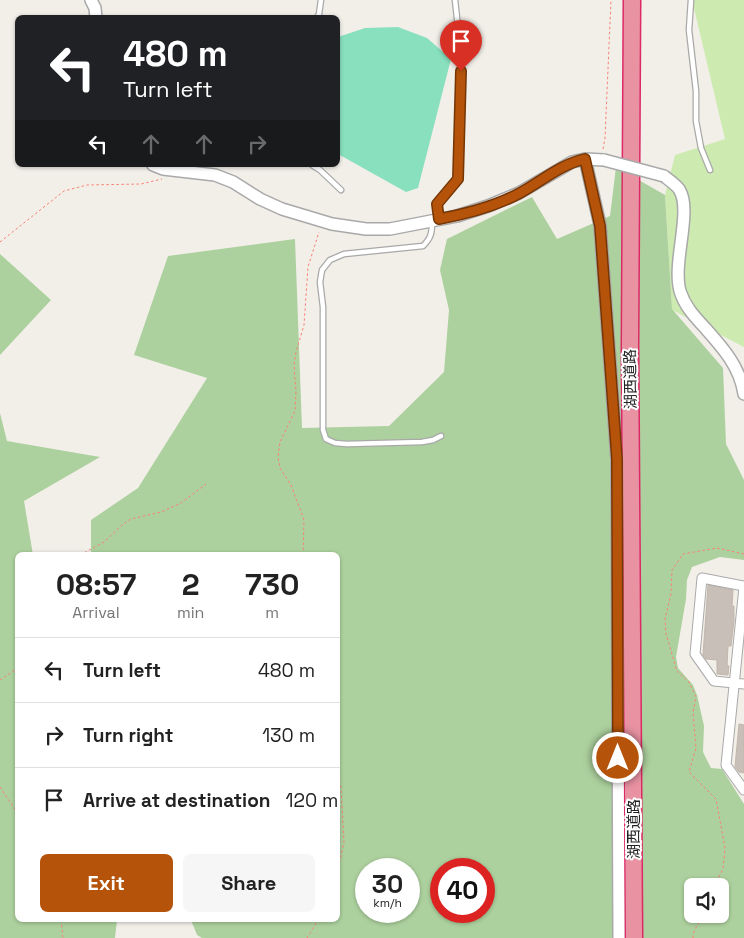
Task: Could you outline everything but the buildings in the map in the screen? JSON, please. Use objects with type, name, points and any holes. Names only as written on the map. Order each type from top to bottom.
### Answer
[{"type":"highway","name":"湖西道路","points":[[632,0],[630,326],[634,938]]},
{"type":"highway","name":"湖西道路","points":[[638,0],[642,938]]},
{"type":"street","points":[[91,0],[96,15]]},
{"type":"street","points":[[585,159],[600,226],[617,459],[619,938]]},
{"type":"street","points":[[160,167],[215,175],[233,182],[260,199],[282,209],[332,224],[366,229],[390,229],[457,216],[519,193],[572,162],[585,159],[602,160],[664,176],[679,189],[684,204],[677,279],[686,307],[728,354],[736,369],[744,394]]},
{"type":"street","points":[[739,684],[714,682],[695,654],[702,578],[744,586],[739,684],[726,765],[744,790]]},
{"type":"lane","points":[[318,15],[321,0]]},
{"type":"lane","points":[[441,436],[422,442],[347,444],[326,440],[323,430],[323,307],[320,282],[322,270],[330,260],[344,254],[423,246],[429,240],[436,220],[437,204],[458,179],[461,54],[455,0]]},
{"type":"lane","points":[[690,0],[696,121],[701,148],[710,170]]},
{"type":"lane","points":[[315,167],[341,190]]},
{"type":"path","points":[[602,160],[605,138],[611,0]]},
{"type":"path","points":[[0,242],[64,191],[87,185],[141,184],[165,178]]},
{"type":"path","points":[[304,552],[304,520],[291,485],[280,468],[278,457],[280,442],[294,411],[296,392],[294,366],[304,325],[308,266],[319,231]]},
{"type":"path","points":[[86,552],[104,542],[131,519],[161,512],[182,503],[206,484]]},
{"type":"path","points":[[719,878],[724,869],[725,848],[716,799],[690,772],[696,748],[693,712],[696,697],[689,682],[676,671],[666,634],[665,619],[671,594],[672,570],[684,554],[717,548],[744,554]]},
{"type":"path","points":[[0,680],[15,670]]},
{"type":"path","points":[[340,784],[344,842],[340,861]]},
{"type":"path","points":[[0,787],[15,810]]},
{"type":"path","points":[[61,922],[64,938]]},
{"type":"path","points":[[307,938],[317,922]]},
{"type":"path","points":[[693,938],[694,931],[699,923]]},
{"type":"green space","points":[[692,0],[744,0],[744,347],[672,310],[665,195],[675,155],[725,139]]},
{"type":"green space","points":[[398,27],[427,38],[451,59],[418,188],[406,192],[340,155],[340,36],[365,28]]},
{"type":"green space","points":[[616,167],[665,195],[672,309],[723,368],[726,444],[744,480],[744,560],[720,557],[692,567],[687,580],[686,599],[676,657],[678,668],[693,685],[697,695],[704,726],[703,752],[711,768],[722,769],[744,804],[744,938],[202,938],[197,935],[192,922],[340,922],[340,552],[91,552],[91,520],[138,488],[207,378],[134,355],[168,256],[295,239],[302,428],[389,426],[444,372],[449,310],[440,270],[447,239],[532,197],[557,239],[610,216]]},
{"type":"green space","points":[[0,254],[51,300],[0,355]]},
{"type":"green space","points":[[0,413],[7,441],[100,457],[24,501],[32,552],[15,552],[15,922],[117,922],[115,938],[0,938]]},
{"type":"route","points":[[461,71],[458,179],[437,204],[439,219],[457,216],[488,206],[519,193],[572,162],[585,159],[600,226],[617,459],[618,758]]}]
